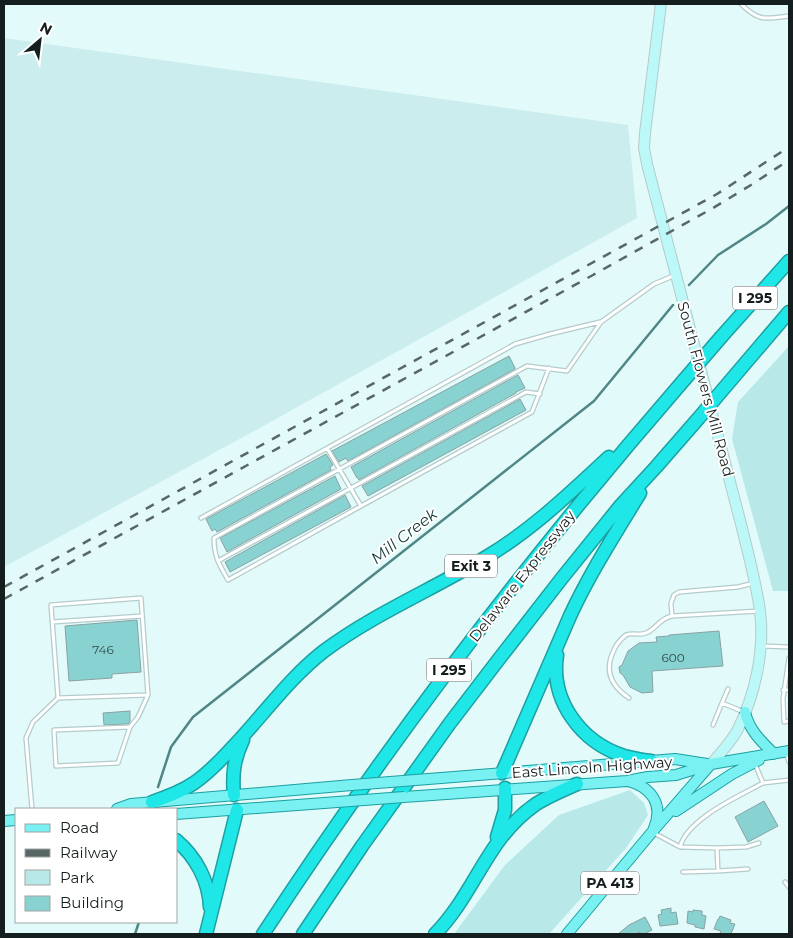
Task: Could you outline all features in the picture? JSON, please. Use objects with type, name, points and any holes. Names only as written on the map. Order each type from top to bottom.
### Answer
[{"type":"highway","name":"Delaware Expressway","points":[[263,934],[382,760],[478,631],[606,471],[789,261]]},
{"type":"highway","name":"I 295","points":[[303,934],[362,846],[499,658],[622,505],[789,312]]},
{"type":"highway","name":"Exit 3","points":[[248,731],[294,677],[324,652],[382,613],[488,556],[526,530],[565,498],[651,418]]},
{"type":"highway","points":[[502,773],[570,616],[592,571],[656,467]]},
{"type":"highway","points":[[559,642],[556,669],[558,690],[573,721],[591,738],[606,748],[624,756],[651,761]]},
{"type":"highway","points":[[234,795],[233,771],[235,761],[248,731]]},
{"type":"highway","points":[[152,802],[176,793],[194,783],[215,765],[248,731]]},
{"type":"highway","points":[[435,934],[457,907],[494,847],[514,823],[536,804],[577,784]]},
{"type":"highway","points":[[494,847],[503,819],[506,802],[505,788]]},
{"type":"highway","points":[[206,934],[237,810]]},
{"type":"highway","points":[[178,842],[194,859],[205,880],[210,901],[211,917]]},
{"type":"main road","name":"South Flowers Mill Road","points":[[661,4],[644,148],[649,176],[741,524],[760,611],[761,646],[755,678],[745,712],[731,741],[711,764]]},
{"type":"main road","points":[[745,712],[747,722],[757,737],[774,754]]},
{"type":"main road","points":[[711,764],[788,751]]},
{"type":"main road","points":[[662,820],[714,784],[774,754]]},
{"type":"main road","name":"East Lincoln Highway","points":[[120,808],[131,804],[152,802],[651,761],[675,760],[711,764]]},
{"type":"main road","name":"East Lincoln Highway","points":[[178,814],[505,788],[627,781],[676,775],[711,764]]},
{"type":"main road","name":"PA 413","points":[[567,934],[711,764]]},
{"type":"main road","points":[[502,773],[505,788]]},
{"type":"main road","name":"PA 413","points":[[627,781],[642,786],[652,795],[657,808],[656,823],[652,832]]},
{"type":"main road","points":[[234,795],[237,810]]},
{"type":"lane","points":[[741,4],[762,19],[789,16]]},
{"type":"lane","points":[[549,368],[532,412],[228,580],[218,561],[214,548],[214,538],[527,366],[549,368],[567,371],[601,322],[654,284],[676,275]]},
{"type":"lane","points":[[201,518],[515,344],[601,322]]},
{"type":"lane","points":[[218,561],[526,392],[540,394]]},
{"type":"lane","points":[[327,448],[361,506]]},
{"type":"lane","points":[[672,616],[671,603],[674,595],[679,592],[738,587],[754,583]]},
{"type":"lane","points":[[58,698],[51,605],[141,598],[148,694],[138,717],[130,727],[118,763],[56,766],[54,730],[130,727]]},
{"type":"lane","points":[[629,698],[616,687],[610,674],[610,660],[616,646],[627,635],[645,633],[666,617],[760,611]]},
{"type":"lane","points":[[52,622],[142,616]]},
{"type":"lane","points":[[761,646],[789,647]]},
{"type":"lane","points":[[789,658],[783,690],[784,722],[789,721]]},
{"type":"lane","points":[[713,726],[728,690]]},
{"type":"lane","points":[[783,690],[789,690]]},
{"type":"lane","points":[[32,808],[26,738],[33,722],[58,698],[148,694]]},
{"type":"lane","points":[[722,703],[745,712]]},
{"type":"lane","points":[[788,751],[789,762]]},
{"type":"lane","points":[[754,763],[763,783]]},
{"type":"lane","points":[[680,847],[682,840],[698,822],[721,806],[763,783],[789,780]]},
{"type":"lane","points":[[652,832],[680,847],[746,847],[759,843]]},
{"type":"lane","points":[[717,848],[718,871]]},
{"type":"lane","points":[[682,872],[748,869]]},
{"type":"lane","points":[[785,882],[789,887]]},
{"type":"shaded area","points":[[4,38],[628,125],[637,218],[256,430],[4,567]]},
{"type":"green space","points":[[789,346],[789,591],[773,591],[732,439],[738,402]]},
{"type":"green space","points":[[630,790],[644,803],[648,815],[626,848],[549,934],[454,934],[505,865],[559,815]]},
{"type":"building","points":[[509,356],[515,369],[348,461],[346,458],[339,462],[332,451]]},
{"type":"building","points":[[518,375],[525,388],[359,480],[357,478],[351,467]]},
{"type":"building","points":[[520,399],[526,410],[368,496],[362,486]]},
{"type":"building","points":[[326,454],[333,465],[330,467],[331,470],[217,532],[215,529],[212,531],[206,519]]},
{"type":"building","points":[[335,476],[341,489],[227,552],[220,538]]},
{"type":"building","points":[[345,495],[351,507],[230,572],[225,562]]},
{"type":"building","points":[[137,620],[141,672],[112,674],[112,678],[69,681],[65,626]]},
{"type":"building","points":[[719,631],[723,666],[652,671],[653,692],[642,693],[630,687],[620,673],[619,667],[622,665],[628,651],[639,643],[657,642],[656,637],[669,635]]},
{"type":"building","points":[[130,711],[130,722],[128,724],[104,725],[103,713]]},
{"type":"building","points":[[764,801],[778,826],[748,842],[735,817]]},
{"type":"building","points":[[671,908],[671,913],[676,912],[678,924],[660,926],[658,915],[662,914],[661,910]]},
{"type":"building","points":[[693,910],[702,911],[702,915],[706,916],[704,929],[687,923],[688,911],[693,912]]},
{"type":"building","points":[[720,916],[731,920],[730,923],[735,924],[731,934],[720,933],[721,931],[714,929]]},
{"type":"building","points":[[645,917],[652,930],[644,934],[640,932],[635,934],[618,934],[629,925]]},
{"type":"waterway","name":"Mill Creek","points":[[689,285],[718,255],[766,224],[789,206]]},
{"type":"waterway","name":"Mill Creek","points":[[158,787],[171,747],[193,717],[594,401],[673,305]]},
{"type":"waterway","name":"Mill Creek","points":[[135,934],[139,923]]},
{"type":"railway","points":[[4,587],[717,194],[789,147]]},
{"type":"railway","points":[[4,599],[713,208],[789,160]]}]
